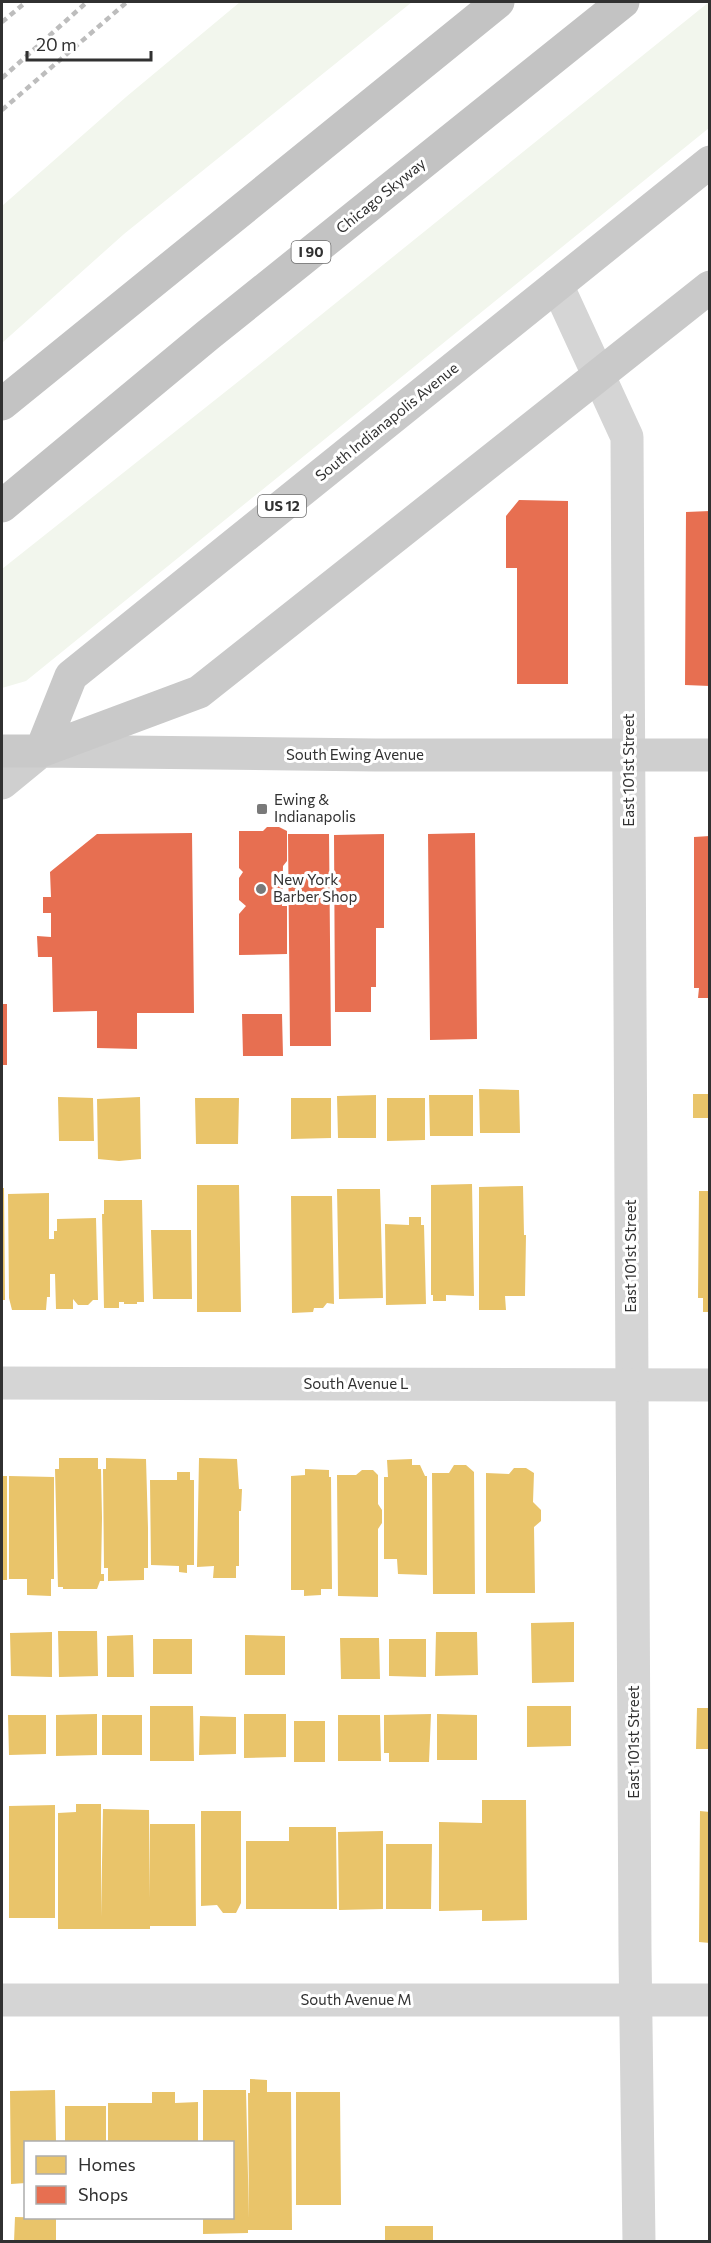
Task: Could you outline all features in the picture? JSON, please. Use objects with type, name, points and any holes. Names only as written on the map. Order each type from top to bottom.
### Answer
[{"type":"highway","points":[[2,404],[498,2]]},
{"type":"highway","name":"Chicago Skyway","points":[[2,506],[208,335],[623,2]]},
{"type":"main road","name":"South Indianapolis Avenue","points":[[41,751],[71,676],[710,162]]},
{"type":"main road","name":"South Indianapolis Avenue","points":[[2,783],[41,751],[199,692],[710,286]]},
{"type":"main road","name":"South Ewing Avenue","points":[[2,751],[375,755],[710,755]]},
{"type":"street","name":"East 101st Street","points":[[557,285],[627,437],[639,2241]]},
{"type":"street","name":"South Avenue L","points":[[2,1383],[710,1385]]},
{"type":"street","name":"South Avenue M","points":[[2,2000],[710,2000]]},
{"type":"shaded area","points":[[240,2],[412,2],[124,234],[2,343],[2,206],[126,97]]},
{"type":"shaded area","points":[[709,2],[709,128],[26,681],[2,688],[2,569]]},
{"type":"building: Homes","points":[[479,1089],[519,1090],[520,1133],[480,1133]]},
{"type":"building: Homes","points":[[693,1094],[710,1094],[710,1118],[693,1118]]},
{"type":"building: Homes","points":[[376,1095],[376,1138],[338,1138],[337,1096]]},
{"type":"building: Homes","points":[[429,1095],[473,1095],[473,1136],[430,1136]]},
{"type":"building: Homes","points":[[58,1097],[93,1098],[94,1141],[59,1141]]},
{"type":"building: Homes","points":[[140,1097],[141,1159],[119,1161],[98,1159],[97,1099]]},
{"type":"building: Homes","points":[[195,1098],[239,1098],[238,1144],[196,1144]]},
{"type":"building: Homes","points":[[291,1098],[331,1098],[331,1138],[291,1139]]},
{"type":"building: Homes","points":[[387,1098],[425,1098],[425,1140],[387,1141]]},
{"type":"building: Homes","points":[[472,1184],[474,1296],[446,1295],[446,1301],[433,1301],[433,1295],[431,1295],[431,1185]]},
{"type":"building: Homes","points":[[197,1185],[239,1185],[241,1312],[197,1312]]},
{"type":"building: Homes","points":[[523,1186],[524,1235],[526,1235],[525,1296],[505,1296],[506,1310],[479,1310],[479,1187]]},
{"type":"building: Homes","points":[[2,1188],[4,1188],[5,1300],[2,1300]]},
{"type":"building: Homes","points":[[337,1189],[380,1189],[383,1298],[339,1299]]},
{"type":"building: Homes","points":[[699,1191],[710,1191],[710,1312],[703,1312],[703,1298],[698,1298]]},
{"type":"building: Homes","points":[[49,1193],[49,1239],[54,1239],[57,1219],[96,1218],[98,1300],[93,1300],[88,1305],[78,1305],[73,1299],[73,1309],[56,1309],[55,1274],[50,1274],[50,1297],[47,1297],[46,1310],[12,1310],[9,1298],[8,1194]]},
{"type":"building: Homes","points":[[291,1196],[332,1196],[334,1304],[327,1303],[323,1308],[314,1308],[313,1312],[292,1313]]},
{"type":"building: Homes","points":[[104,1200],[142,1200],[144,1302],[124,1304],[124,1302],[119,1302],[119,1308],[104,1308],[102,1214],[104,1214]]},
{"type":"building: Homes","points":[[409,1217],[421,1217],[421,1225],[424,1225],[426,1304],[386,1305],[385,1224],[409,1225]]},
{"type":"building: Homes","points":[[151,1230],[191,1230],[192,1299],[153,1299]]},
{"type":"building: Homes","points":[[59,1458],[98,1458],[98,1469],[101,1469],[101,1574],[104,1574],[104,1581],[100,1581],[97,1589],[58,1587],[55,1469],[59,1469]]},
{"type":"building: Homes","points":[[106,1458],[146,1459],[148,1568],[144,1568],[144,1580],[108,1581],[108,1568],[104,1568],[103,1469],[106,1469]]},
{"type":"building: Homes","points":[[199,1458],[237,1459],[239,1489],[242,1489],[241,1511],[239,1511],[239,1566],[236,1566],[236,1578],[213,1578],[214,1566],[197,1567]]},
{"type":"building: Homes","points":[[412,1459],[412,1465],[420,1465],[427,1476],[427,1575],[398,1574],[397,1559],[384,1559],[384,1477],[388,1477],[387,1460]]},
{"type":"building: Homes","points":[[454,1465],[466,1465],[474,1472],[475,1594],[433,1594],[432,1473],[449,1473]]},
{"type":"building: Homes","points":[[514,1468],[526,1468],[534,1473],[533,1502],[541,1510],[541,1521],[534,1527],[535,1593],[486,1593],[486,1473],[509,1474]]},
{"type":"building: Homes","points":[[305,1469],[329,1470],[329,1477],[331,1477],[332,1589],[321,1589],[321,1595],[304,1596],[304,1590],[291,1590],[291,1476],[305,1475]]},
{"type":"building: Homes","points":[[362,1470],[373,1470],[378,1475],[378,1504],[382,1510],[382,1523],[378,1529],[378,1597],[338,1596],[337,1475],[356,1475]]},
{"type":"building: Homes","points":[[177,1472],[190,1472],[190,1480],[194,1480],[194,1565],[187,1565],[187,1573],[179,1572],[179,1566],[151,1565],[150,1480],[177,1480]]},
{"type":"building: Homes","points":[[2,1476],[7,1476],[7,1580],[2,1580]]},
{"type":"building: Homes","points":[[9,1476],[54,1477],[54,1579],[51,1579],[51,1596],[27,1595],[27,1579],[9,1579]]},
{"type":"building: Homes","points":[[574,1622],[574,1682],[532,1683],[531,1623]]},
{"type":"building: Homes","points":[[58,1631],[97,1631],[98,1676],[59,1677]]},
{"type":"building: Homes","points":[[52,1632],[52,1677],[11,1676],[10,1633]]},
{"type":"building: Homes","points":[[436,1632],[477,1632],[478,1675],[435,1676]]},
{"type":"building: Homes","points":[[133,1635],[134,1677],[107,1677],[107,1636]]},
{"type":"building: Homes","points":[[245,1635],[285,1636],[285,1675],[245,1675]]},
{"type":"building: Homes","points":[[340,1638],[379,1638],[380,1679],[341,1679]]},
{"type":"building: Homes","points":[[153,1639],[192,1639],[192,1674],[153,1674]]},
{"type":"building: Homes","points":[[389,1639],[426,1639],[426,1677],[389,1676]]},
{"type":"building: Homes","points":[[150,1706],[193,1706],[194,1761],[150,1761]]},
{"type":"building: Homes","points":[[527,1706],[571,1706],[571,1746],[527,1747]]},
{"type":"building: Homes","points":[[697,1708],[710,1708],[710,1749],[696,1749]]},
{"type":"building: Homes","points":[[97,1714],[97,1755],[56,1756],[56,1715]]},
{"type":"building: Homes","points":[[244,1714],[286,1714],[286,1757],[244,1758]]},
{"type":"building: Homes","points":[[431,1714],[429,1762],[389,1762],[389,1753],[384,1753],[384,1715]]},
{"type":"building: Homes","points":[[437,1714],[477,1715],[477,1760],[437,1760]]},
{"type":"building: Homes","points":[[8,1715],[46,1715],[46,1754],[9,1755]]},
{"type":"building: Homes","points":[[102,1715],[142,1715],[142,1755],[102,1755]]},
{"type":"building: Homes","points":[[338,1715],[380,1715],[381,1761],[338,1761]]},
{"type":"building: Homes","points":[[200,1716],[236,1717],[236,1754],[199,1755]]},
{"type":"building: Homes","points":[[294,1721],[325,1721],[325,1762],[294,1762]]},
{"type":"building: Homes","points":[[482,1800],[526,1800],[527,1920],[482,1921],[482,1910],[439,1911],[439,1822],[482,1823]]},
{"type":"building: Homes","points":[[76,1804],[101,1804],[101,1917],[103,1809],[149,1810],[150,1899],[150,1824],[195,1824],[196,1926],[150,1926],[150,1929],[58,1929],[58,1813],[76,1812]]},
{"type":"building: Homes","points":[[55,1805],[55,1918],[9,1918],[9,1806]]},
{"type":"building: Homes","points":[[201,1811],[241,1811],[241,1903],[236,1913],[223,1913],[217,1905],[201,1906]]},
{"type":"building: Homes","points":[[700,1811],[710,1812],[710,1943],[699,1942]]},
{"type":"building: Homes","points":[[289,1827],[336,1827],[337,1909],[246,1909],[246,1841],[289,1841]]},
{"type":"building: Homes","points":[[383,1831],[383,1909],[339,1910],[338,1832]]},
{"type":"building: Homes","points":[[386,1844],[432,1844],[431,1909],[386,1909]]},
{"type":"building: Homes","points":[[250,2079],[267,2080],[267,2092],[291,2092],[292,2230],[248,2230],[248,2233],[203,2234],[203,2219],[234,2219],[234,2141],[203,2141],[203,2090],[246,2090],[249,2219],[248,2093],[250,2093]]},
{"type":"building: Homes","points":[[55,2090],[56,2141],[24,2141],[24,2183],[11,2184],[10,2091]]},
{"type":"building: Homes","points":[[152,2092],[175,2092],[175,2103],[198,2102],[198,2141],[108,2141],[108,2103],[152,2103]]},
{"type":"building: Homes","points":[[296,2092],[340,2092],[341,2205],[296,2205]]},
{"type":"building: Homes","points":[[65,2106],[106,2106],[106,2141],[65,2141]]},
{"type":"building: Homes","points":[[15,2217],[56,2219],[56,2242],[14,2242]]},
{"type":"building: Homes","points":[[385,2226],[433,2226],[433,2242],[385,2242]]},
{"type":"building: Shops","points":[[519,500],[568,501],[568,684],[517,684],[517,568],[506,568],[506,516]]},
{"type":"building: Shops","points":[[710,511],[710,686],[685,685],[686,512]]},
{"type":"building: Shops","name":"New York Barber Shop","points":[[267,827],[279,827],[287,831],[287,861],[283,866],[282,906],[287,906],[287,954],[239,955],[239,914],[246,906],[239,900],[239,878],[243,872],[239,868],[239,831],[263,831]]},
{"type":"building: Shops","points":[[192,833],[194,1013],[137,1013],[137,1049],[97,1048],[97,1011],[53,1012],[52,957],[38,957],[37,936],[51,937],[51,913],[43,913],[43,897],[51,897],[50,872],[97,834]]},
{"type":"building: Shops","points":[[475,833],[477,1039],[430,1040],[428,834]]},
{"type":"building: Shops","points":[[288,834],[329,834],[331,1046],[290,1046]]},
{"type":"building: Shops","points":[[384,834],[384,928],[376,928],[376,987],[371,987],[371,1012],[335,1012],[334,835]]},
{"type":"building: Shops","points":[[710,836],[710,998],[698,998],[699,988],[694,988],[694,837]]},
{"type":"building: Shops","points":[[2,1004],[7,1004],[7,1065],[2,1065]]},
{"type":"building: Shops","points":[[242,1014],[282,1014],[283,1056],[243,1056]]},
{"type":"railway","points":[[2,22],[26,2]]},
{"type":"railway","points":[[2,78],[87,2]]},
{"type":"railway","points":[[2,110],[127,2]]},
{"type":"place","name":"Ewing & Indianapolis","points":[[262,809]]},
{"type":"place","name":"New York Barber Shop","points":[[261,889]]}]
